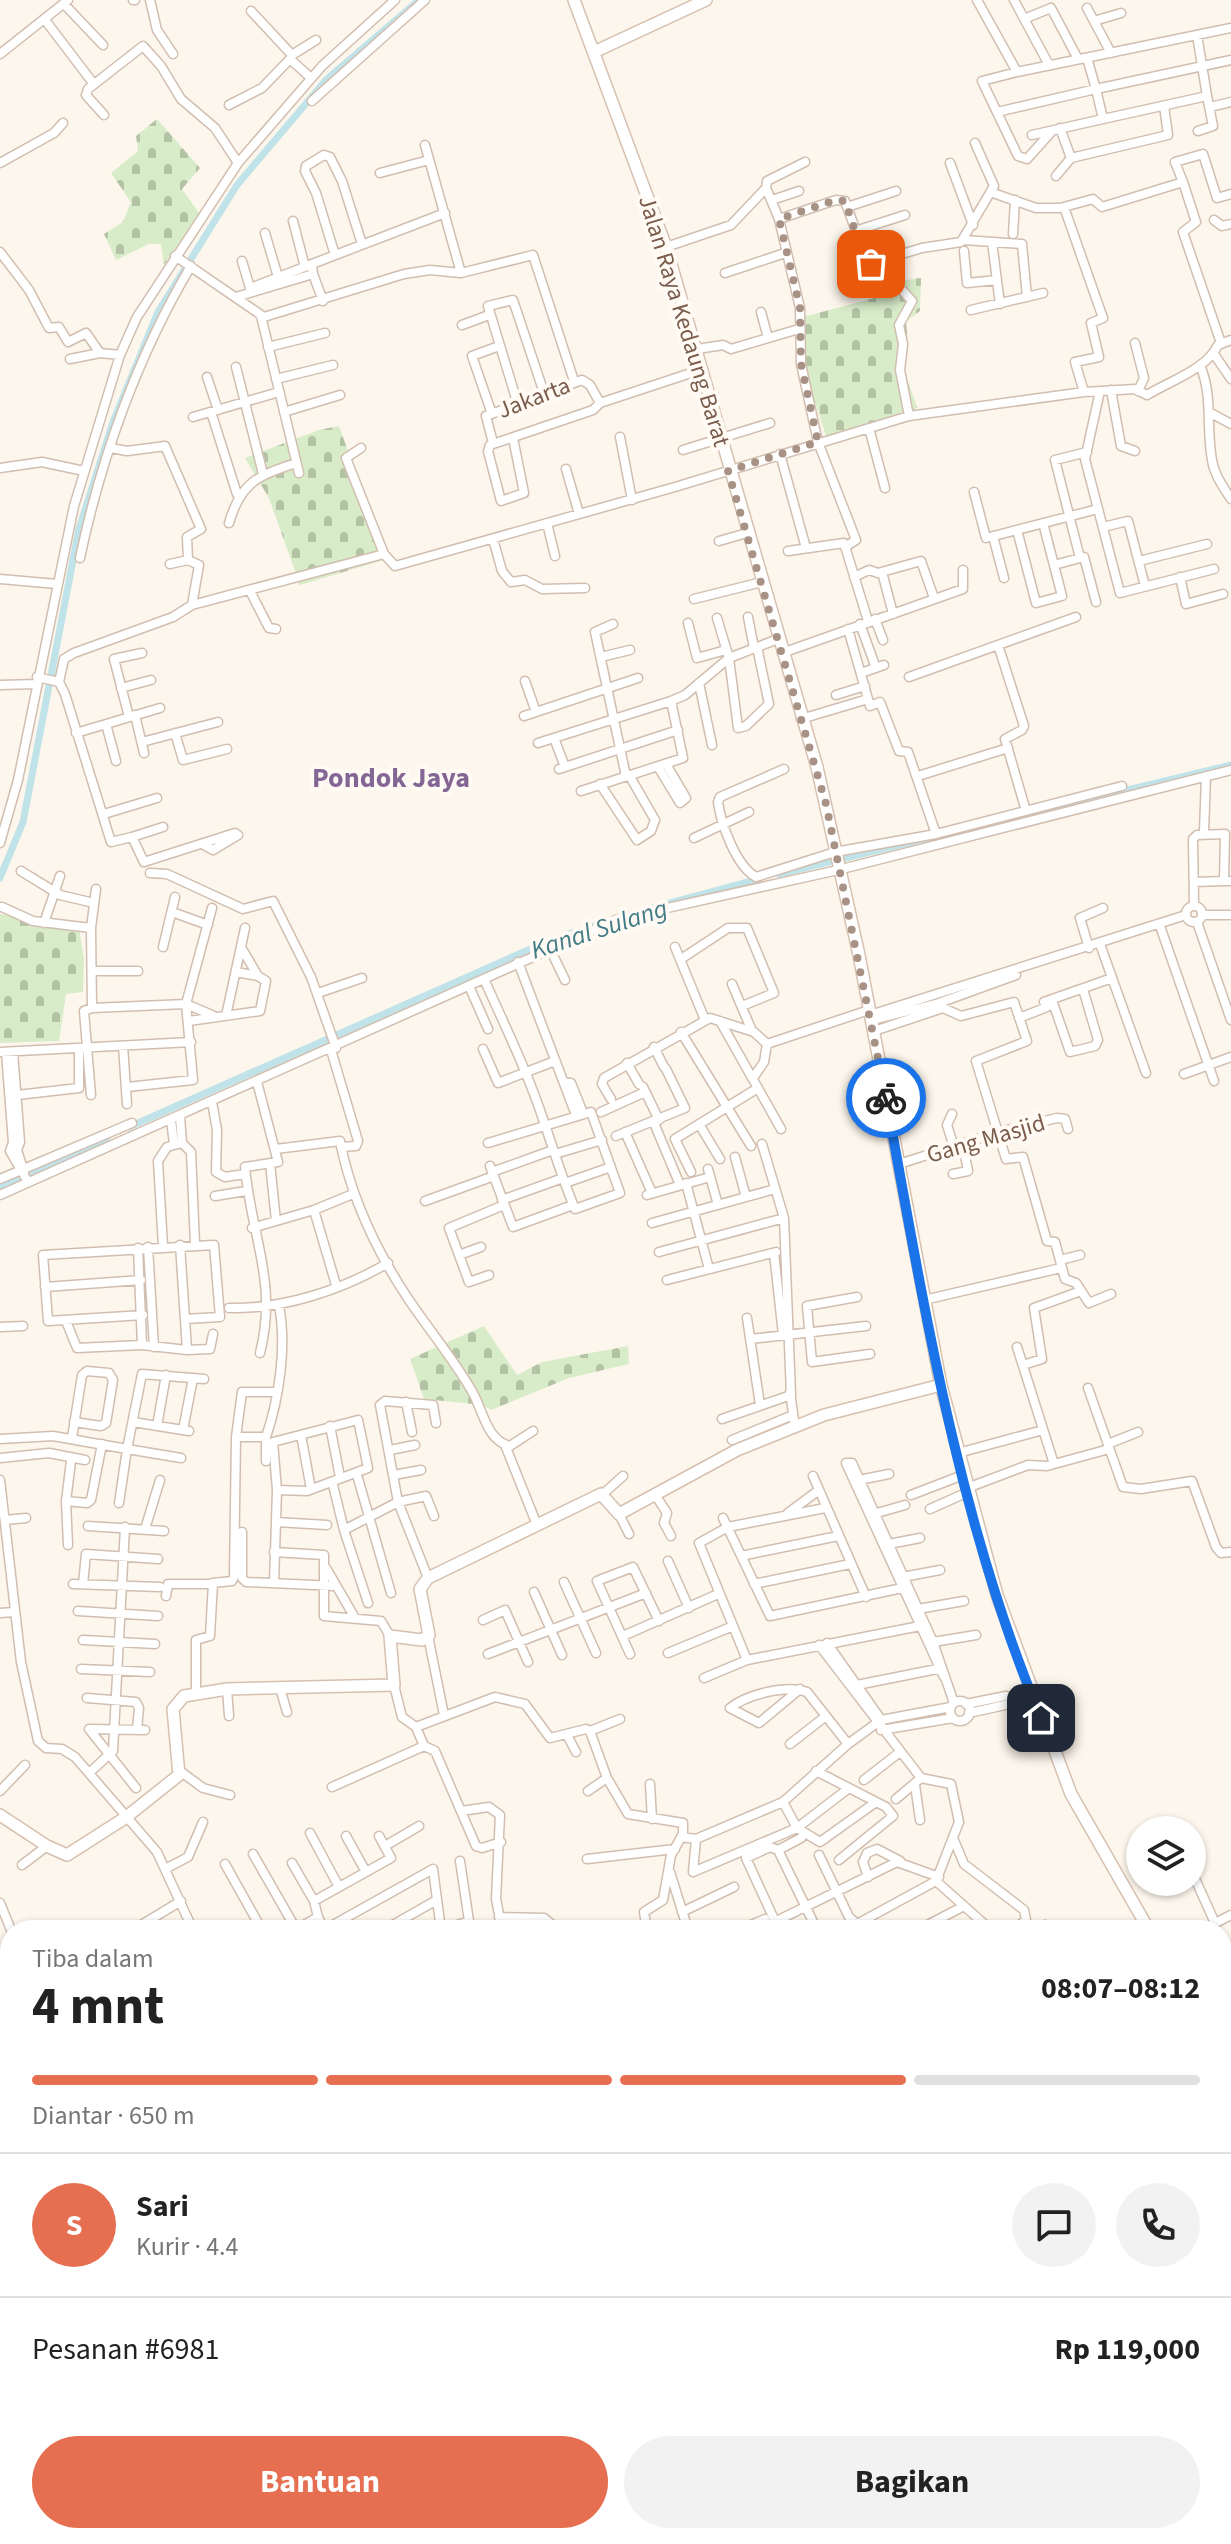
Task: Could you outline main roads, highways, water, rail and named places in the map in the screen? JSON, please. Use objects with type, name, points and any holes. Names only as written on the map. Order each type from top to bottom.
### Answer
[{"type":"waterway","points":[[0,878],[23,822],[79,529],[113,422],[158,312],[237,185],[326,80],[418,1]]},
{"type":"waterway","name":"Kanal Sulang","points":[[779,874],[1231,765]]},
{"type":"waterway","name":"Kanal Sulang","points":[[652,908],[759,879]]},
{"type":"waterway","name":"Kanal Sulang","points":[[129,1127],[553,939],[602,923]]},
{"type":"waterway","name":"Kanal Sulang","points":[[0,1188],[107,1138]]},
{"type":"district","name":"Pondok Jaya","points":[[391,778]]}]
